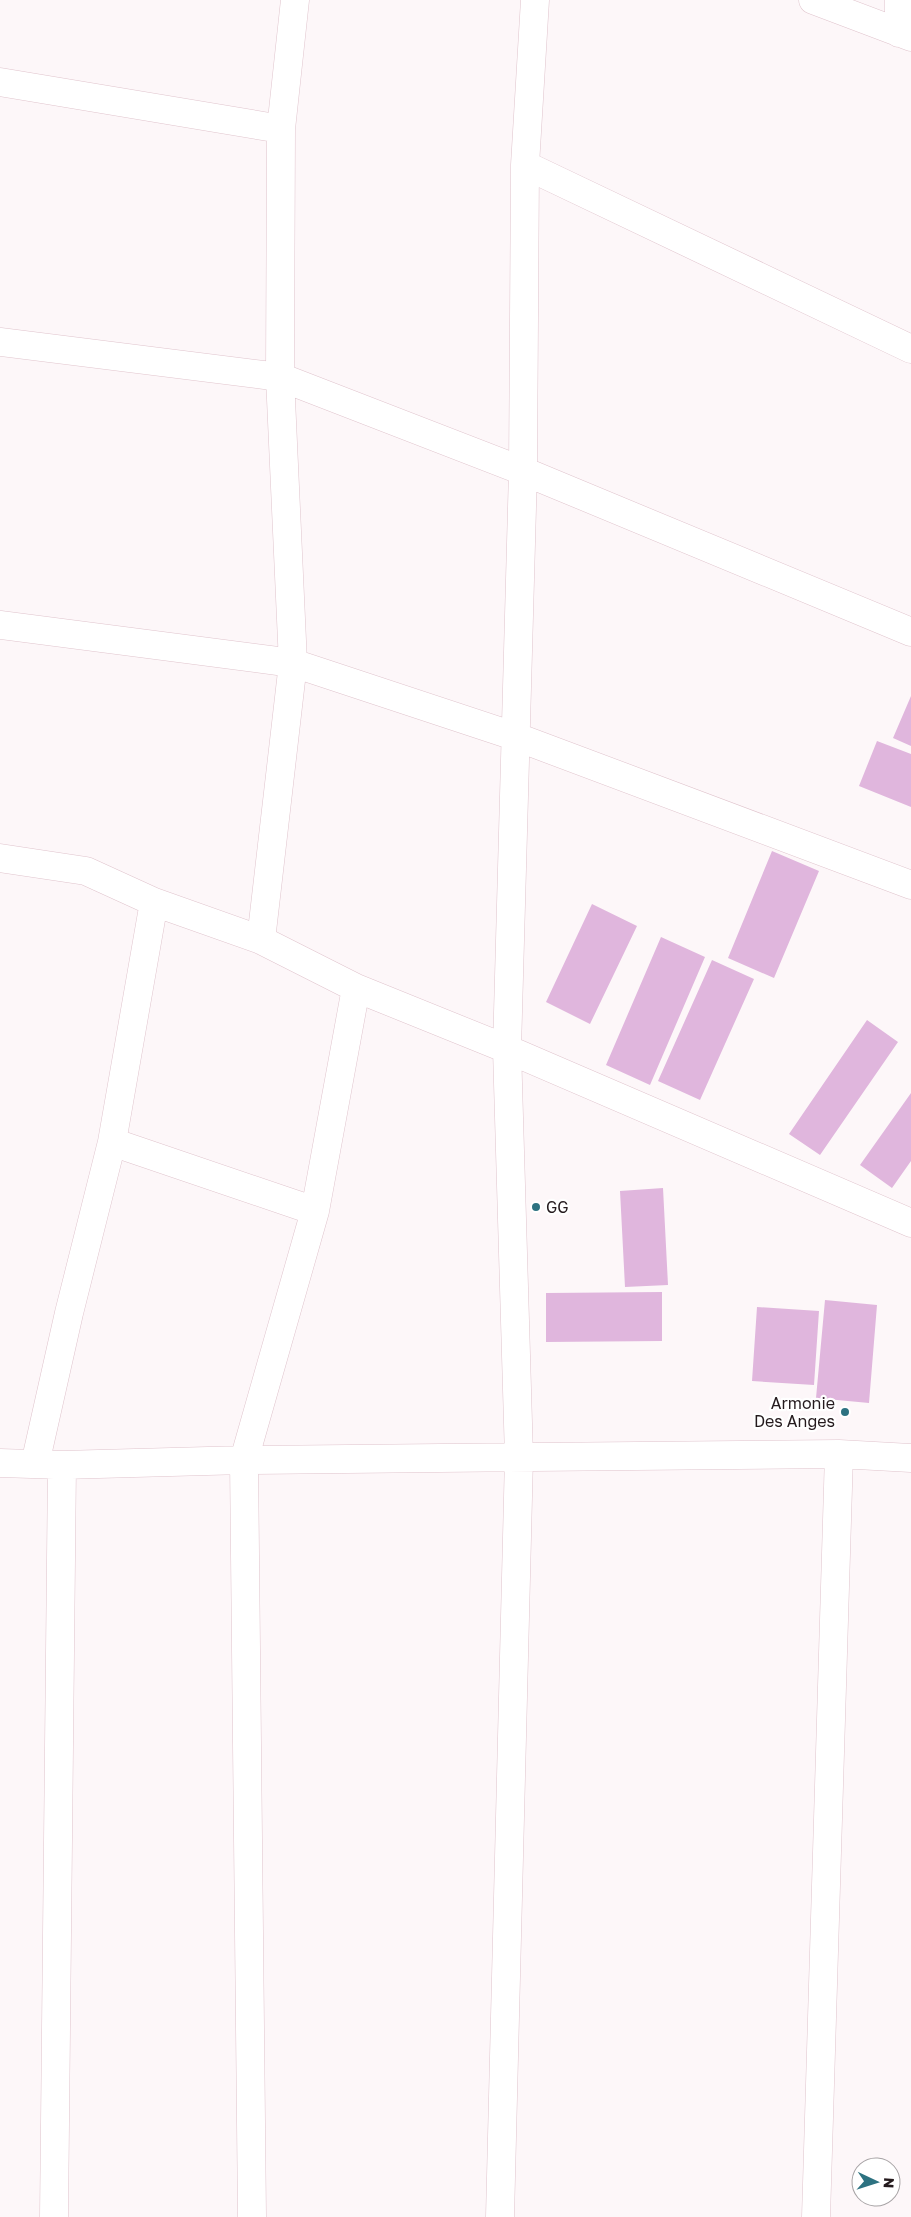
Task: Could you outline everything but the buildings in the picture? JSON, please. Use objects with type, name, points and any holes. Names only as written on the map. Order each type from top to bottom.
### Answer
[{"type":"street","points":[[261,940],[293,663],[280,377],[281,129],[295,0]]},
{"type":"street","points":[[500,2217],[519,1457],[507,1049],[514,736],[523,471],[526,166],[535,0]]},
{"type":"street","points":[[813,0],[905,35]]},
{"type":"street","points":[[899,0],[905,35]]},
{"type":"street","points":[[0,82],[281,129]]},
{"type":"street","points":[[526,166],[911,349]]},
{"type":"street","points":[[0,342],[280,377],[523,471],[911,632]]},
{"type":"street","points":[[0,625],[293,663],[514,736],[911,885]]},
{"type":"street","points":[[0,858],[86,871],[154,902],[261,940],[356,988],[507,1049],[911,1223]]},
{"type":"street","points":[[35,1464],[69,1313],[112,1142],[154,902]]},
{"type":"street","points":[[252,2217],[244,1460],[315,1211],[356,988]]},
{"type":"street","points":[[112,1142],[315,1211]]},
{"type":"street","points":[[816,2217],[839,1454]]},
{"type":"street","points":[[0,1463],[62,1465],[244,1460],[839,1454],[911,1458]]},
{"type":"street","points":[[54,2217],[62,1465]]},
{"type":"place","name":"GG","points":[[536,1207]]},
{"type":"place","name":"Armonie Des Anges","points":[[845,1412]]}]
